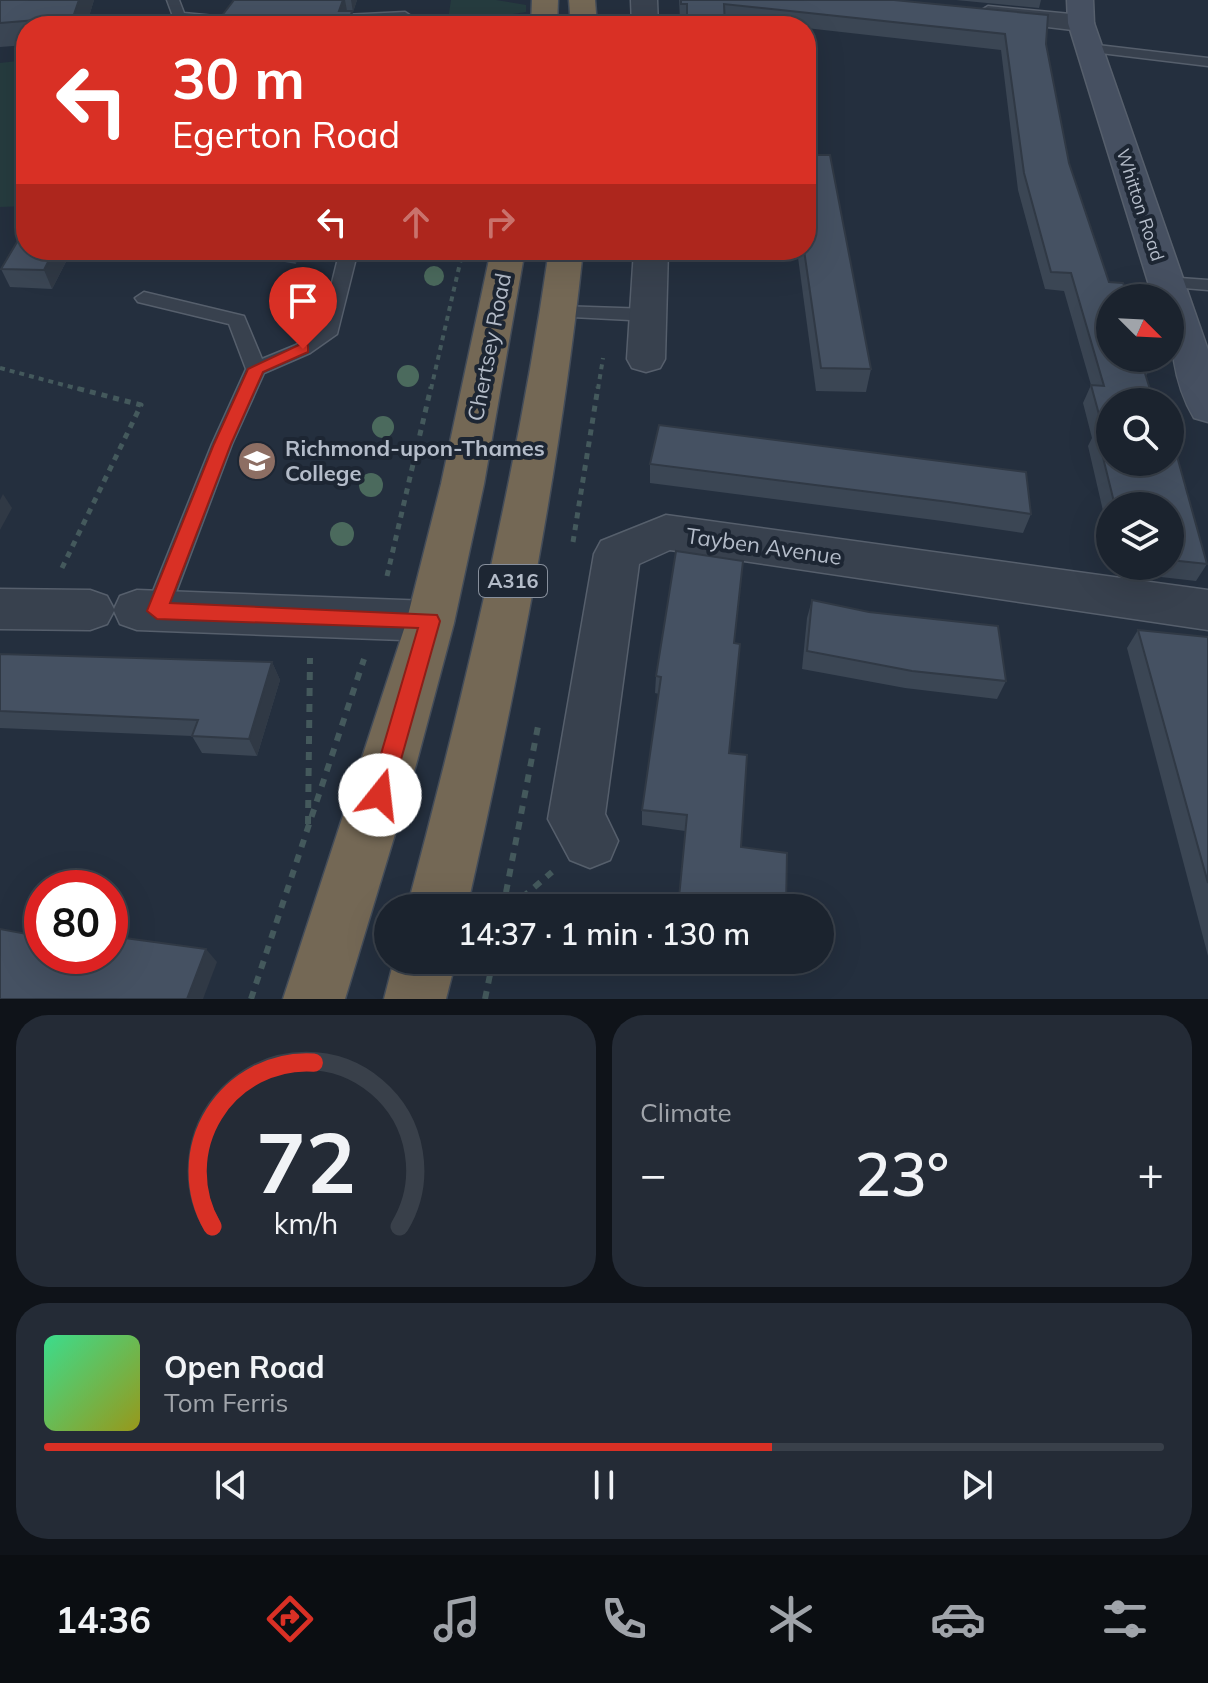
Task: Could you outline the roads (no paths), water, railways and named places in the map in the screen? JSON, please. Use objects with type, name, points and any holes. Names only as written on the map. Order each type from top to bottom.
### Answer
[{"type":"highway","name":"Chertsey Road","points":[[314,999],[372,824],[430,621],[488,359],[506,260]]},
{"type":"highway","name":"A316","points":[[440,894],[513,582],[551,386],[565,260]]},
{"type":"highway","points":[[415,999],[421,974]]},
{"type":"main road","name":"Whitton Road","points":[[1083,24],[1208,408]]},
{"type":"street","points":[[956,11],[1083,24]]},
{"type":"street","points":[[646,359],[651,260]]},
{"type":"street","name":"Tayben Avenue","points":[[590,841],[576,819],[617,554],[666,532],[1208,610]]},
{"type":"street","points":[[21,609],[430,621]]},
{"type":"lane","points":[[1083,24],[1208,62]]},
{"type":"lane","points":[[128,610],[222,444],[256,369],[303,349],[330,330],[347,260]]},
{"type":"lane","points":[[1166,282],[1208,285]]},
{"type":"lane","points":[[144,298],[237,320],[256,369]]},
{"type":"lane","points":[[559,312],[650,315]]},
{"type":"place","name":"Richmond-upon-Thames College","points":[[257,461]]}]
